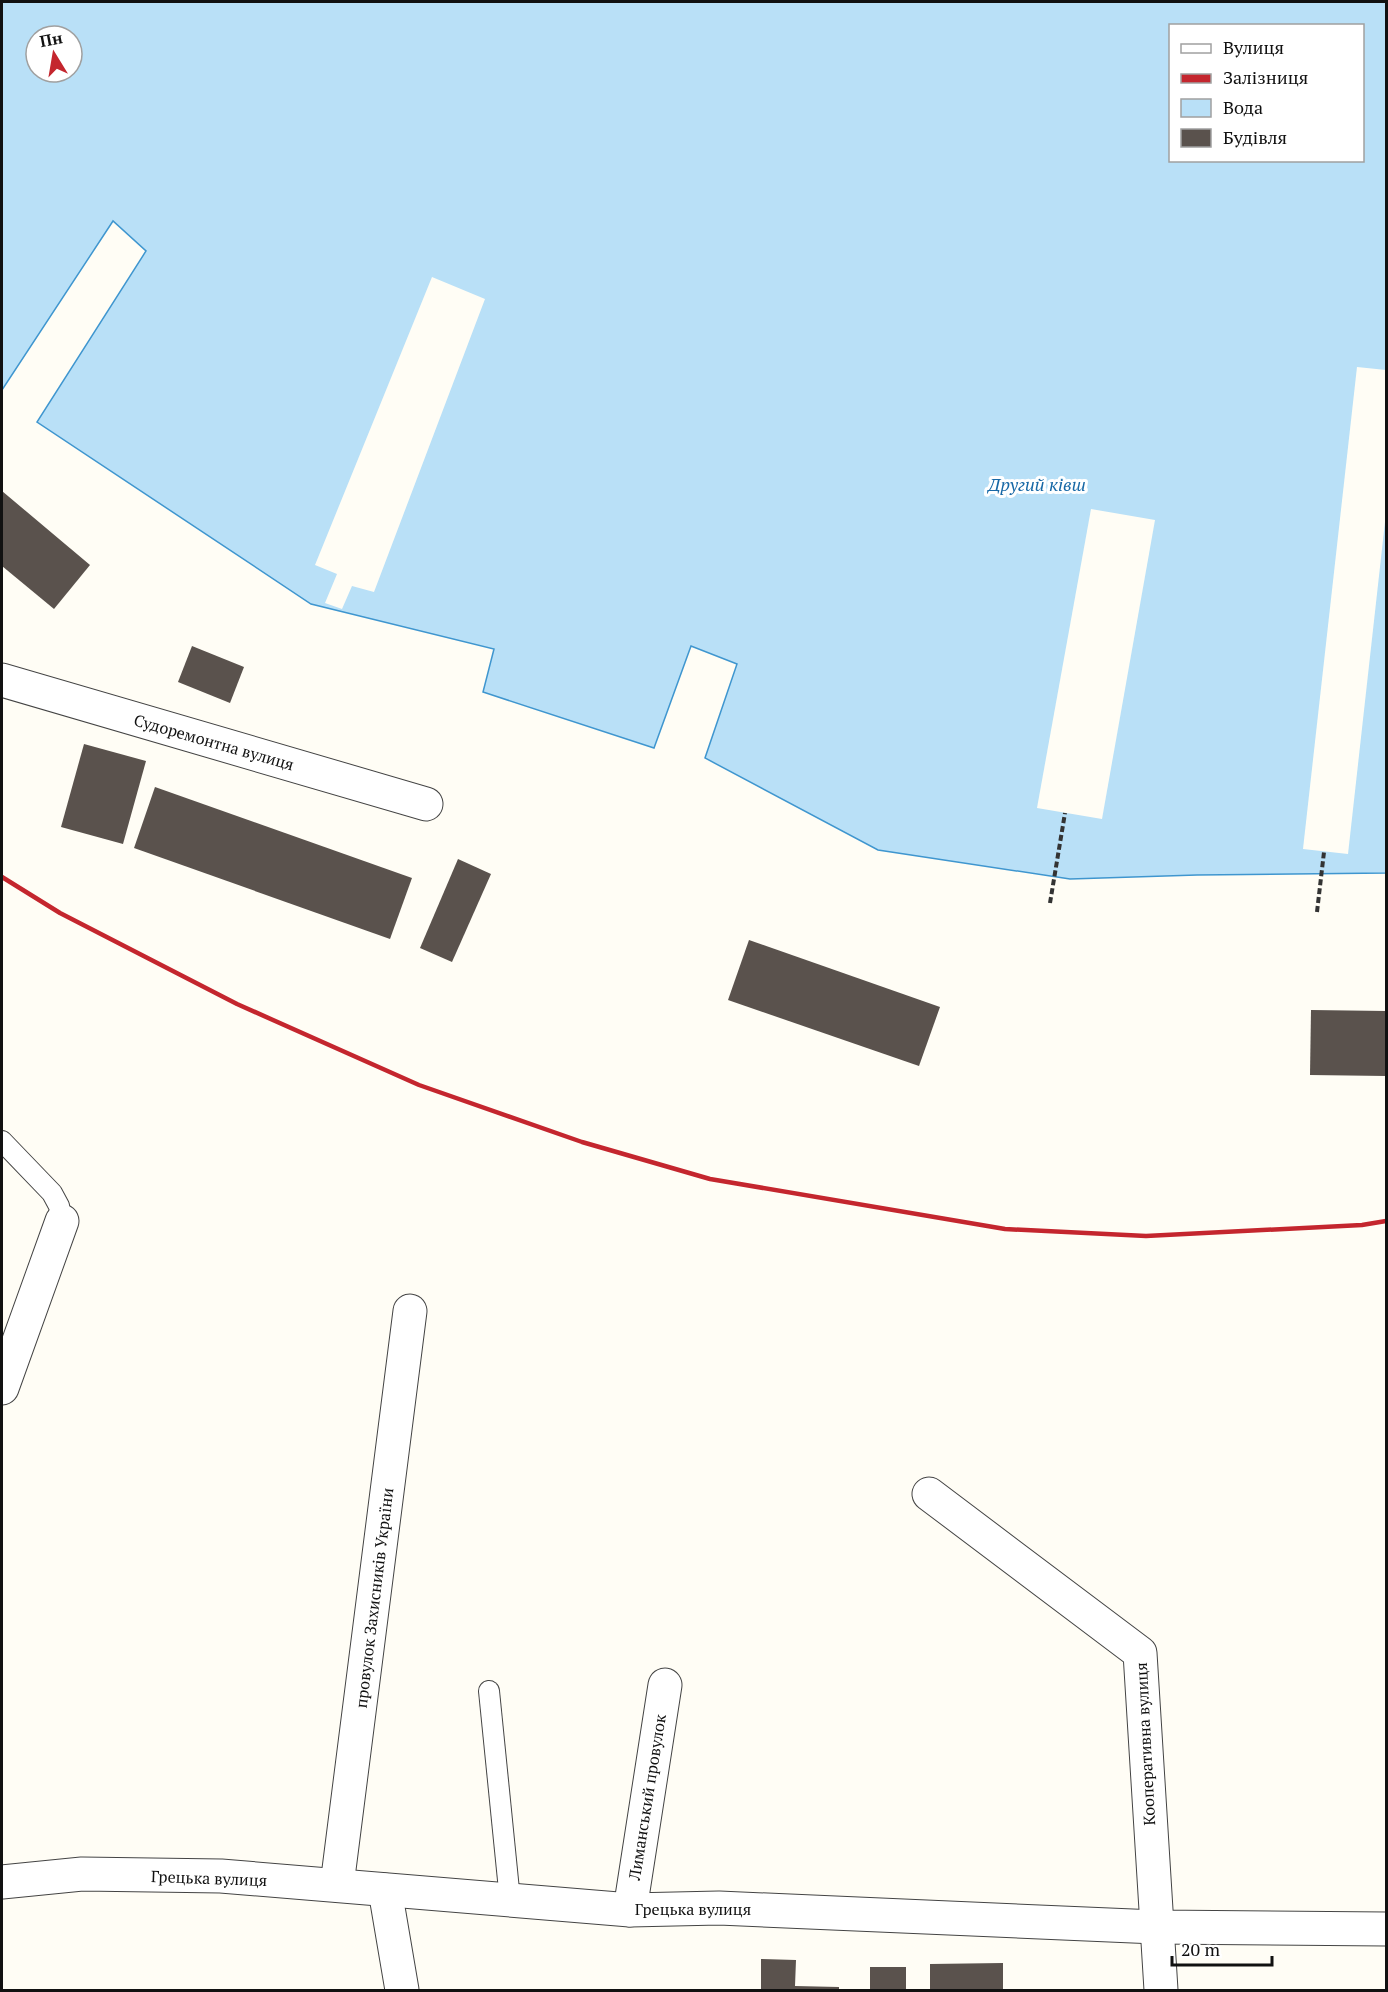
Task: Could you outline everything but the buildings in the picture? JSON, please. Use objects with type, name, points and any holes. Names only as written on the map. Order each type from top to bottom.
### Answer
[{"type":"street","name":"Судоремонтна вулиця","points":[[2,680],[426,804]]},
{"type":"street","points":[[2,1388],[62,1221]]},
{"type":"street","name":"провулок Захисників України","points":[[337,1885],[410,1311]]},
{"type":"street","name":"Кооперативна вулиця","points":[[929,1494],[1140,1653],[1161,1990]]},
{"type":"street","name":"Лиманський провулок","points":[[630,1910],[664,1685]]},
{"type":"street","name":"Грецька вулиця","points":[[2,1882],[82,1874],[221,1876],[630,1910],[719,1908],[1156,1927],[1386,1929]]},
{"type":"street","points":[[385,1890],[402,1990]]},
{"type":"lane","points":[[2,1141],[52,1193],[59,1206],[62,1221]]},
{"type":"lane","points":[[489,1691],[510,1900]]},
{"type":"path","points":[[1050,903],[1065,813]]},
{"type":"path","points":[[1317,912],[1324,852]]},
{"type":"water","name":"Другий ківш","points":[[2,2],[1386,2],[1386,873],[1070,879],[878,850],[705,758],[737,664],[691,646],[654,748],[483,692],[494,649],[311,604],[37,422],[146,251],[113,221],[2,390]]},
{"type":"pier","points":[[432,277],[485,299],[374,592],[352,586],[342,609],[325,603],[337,574],[315,565]]},
{"type":"pier","points":[[1357,367],[1386,370],[1386,513],[1348,854],[1303,849]]},
{"type":"pier","points":[[1091,509],[1155,520],[1102,819],[1037,808]]},
{"type":"railway","points":[[2,877],[60,913],[237,1004],[419,1085],[582,1142],[710,1179],[1005,1229],[1146,1236],[1362,1225],[1386,1221]]}]
